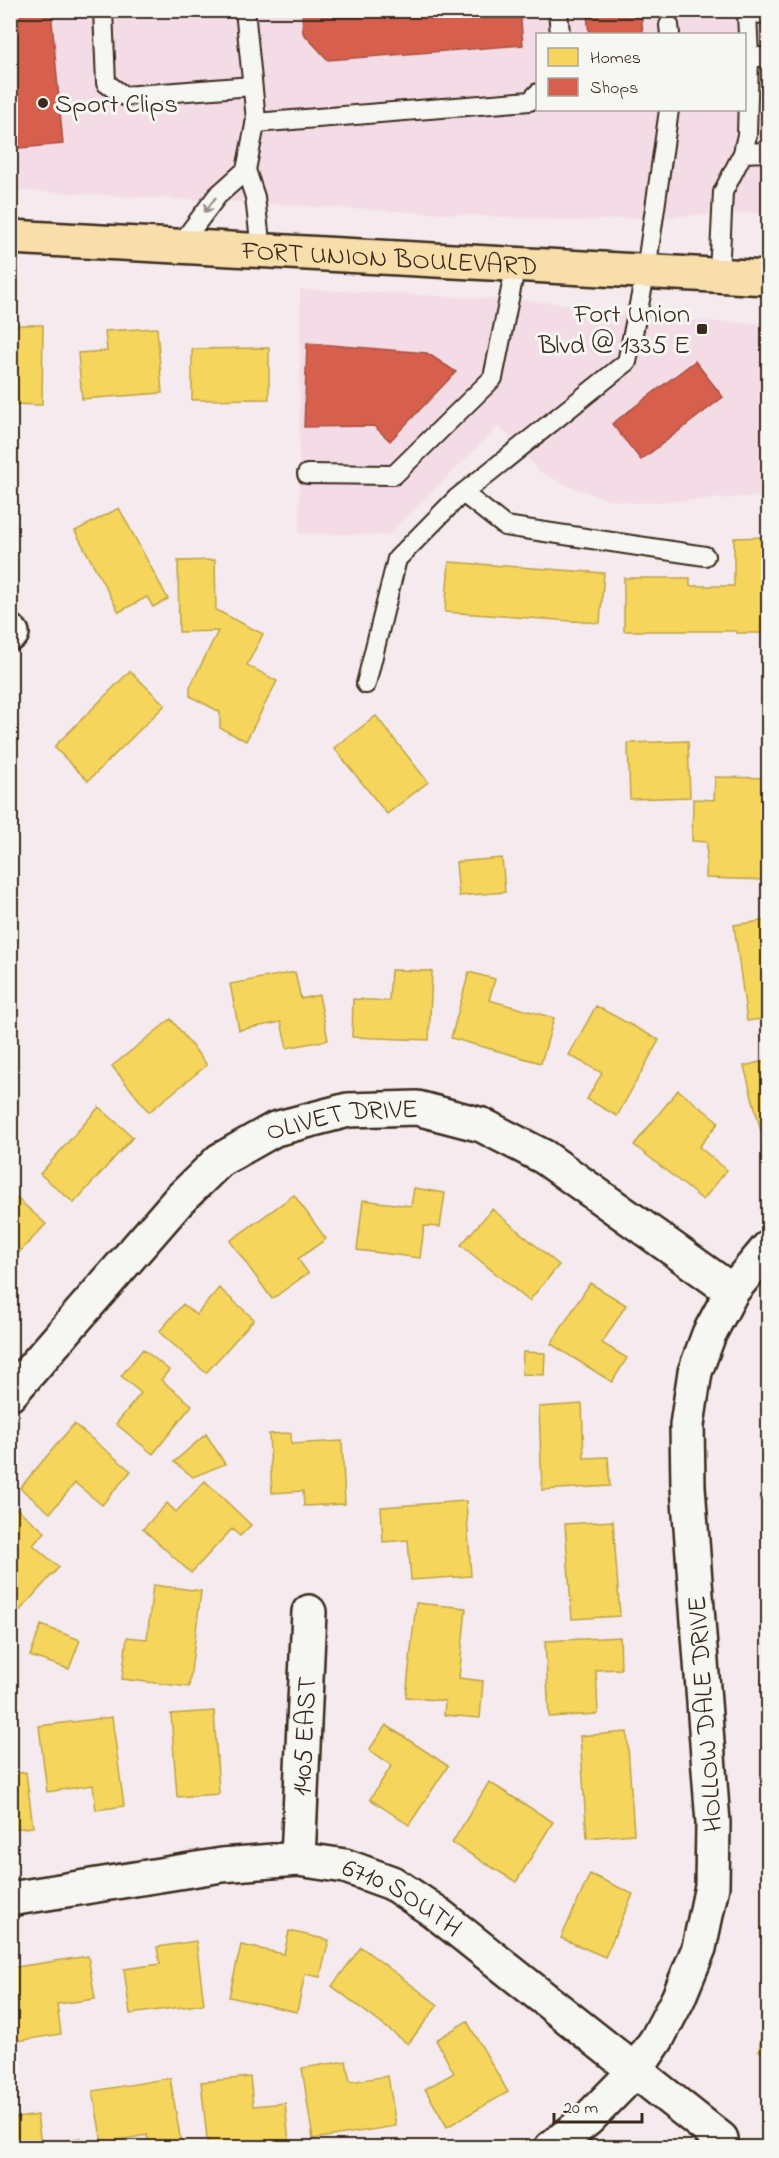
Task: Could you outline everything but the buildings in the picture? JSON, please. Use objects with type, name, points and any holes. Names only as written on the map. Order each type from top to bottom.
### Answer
[{"type":"main road","name":"FORT UNION BOULEVARD","points":[[10,237],[768,278]]},
{"type":"street","name":"OLIVET DRIVE","points":[[10,1394],[179,1200],[220,1160],[275,1129],[348,1110],[417,1108],[482,1125],[544,1157],[732,1291]]},
{"type":"street","name":"HOLLOW DALE DRIVE","points":[[551,2148],[588,2120],[636,2070],[657,2039],[673,2009],[699,1948],[712,1886],[712,1823],[688,1487],[687,1425],[695,1372],[709,1334],[732,1291],[768,1248]]},
{"type":"street","name":"1405 EAST","points":[[297,1859],[309,1612]]},
{"type":"street","name":"6710 SOUTH","points":[[10,1899],[222,1865],[297,1859],[345,1866],[392,1883],[434,1911],[721,2139]]},
{"type":"lane","points":[[103,10],[106,83],[124,96],[252,86]]},
{"type":"lane","points":[[245,10],[255,123],[246,170],[255,197],[261,250]]},
{"type":"lane","points":[[558,10],[560,33]]},
{"type":"lane","points":[[719,275],[723,192],[760,155],[747,135],[748,12],[768,14]]},
{"type":"lane","points":[[749,57],[768,57]]},
{"type":"lane","points":[[255,123],[530,101],[536,94]]},
{"type":"lane","points":[[366,684],[397,559],[463,493],[627,362],[646,271],[669,111]]},
{"type":"lane","points":[[180,245],[217,196],[246,170]]},
{"type":"lane","points":[[307,474],[394,475],[493,378],[516,264]]},
{"type":"lane","points":[[768,278],[768,286]]},
{"type":"lane","points":[[463,493],[505,526],[705,556]]},
{"type":"shaded area","points":[[10,11],[768,11],[768,212],[576,221],[11,190]]},
{"type":"shaded area","points":[[300,289],[522,300],[573,305],[669,320],[768,324],[768,496],[636,503],[609,500],[571,487],[540,472],[499,426],[389,535],[299,533]]},
{"type":"place","name":"Sport Clips","points":[[43,103]]},
{"type":"place","name":"Fort Union Blvd @ 1335 E","points":[[702,329]]}]
